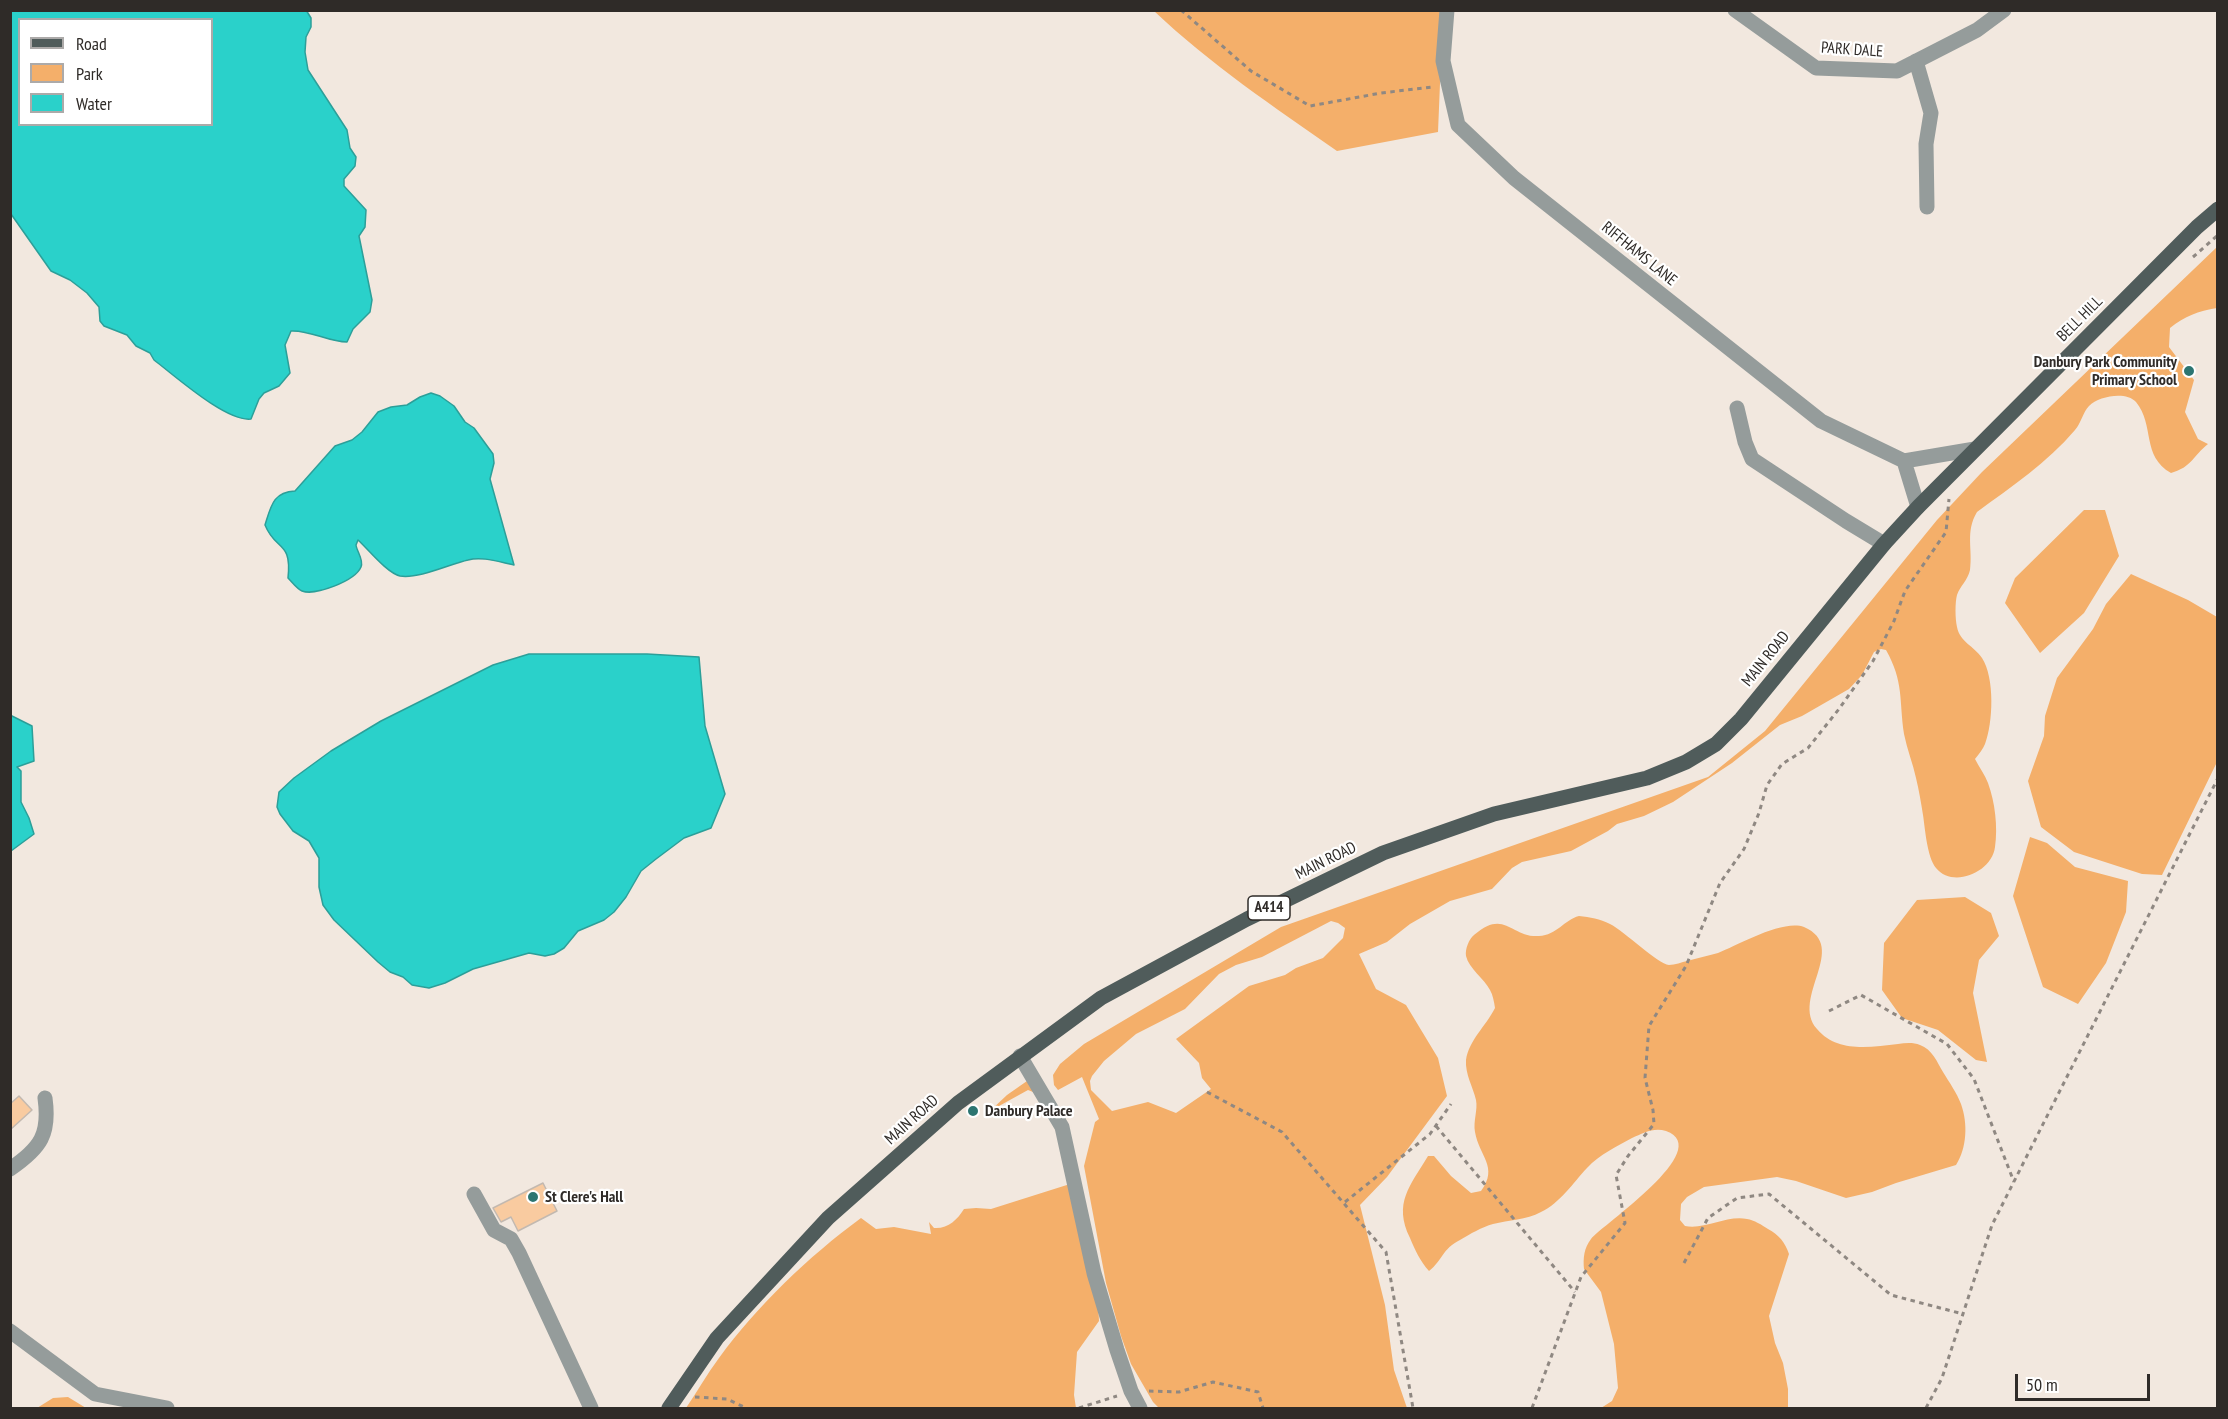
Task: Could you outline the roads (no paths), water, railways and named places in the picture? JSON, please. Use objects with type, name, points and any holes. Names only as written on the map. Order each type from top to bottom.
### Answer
[{"type":"main road","name":"BELL HILL","points":[[1918,507],[2217,209]]},
{"type":"main road","name":"MAIN ROAD","points":[[669,1408],[717,1338],[828,1218],[958,1103],[1020,1056],[1101,998],[1246,919],[1383,853],[1494,814],[1647,778],[1686,762],[1716,744],[1741,719],[1884,544],[1918,507]]},
{"type":"street","name":"RIFFHAMS LANE","points":[[1447,10],[1443,61],[1458,125],[1514,178],[1821,421],[1904,461]]},
{"type":"street","name":"PARK DALE","points":[[1735,10],[1816,68],[1897,71],[1977,30],[2004,10]]},
{"type":"street","points":[[1916,61],[1930,113],[1926,144],[1928,207]]},
{"type":"street","points":[[1737,408],[1745,442],[1752,459],[1884,544]]},
{"type":"street","points":[[1918,507],[1904,461],[1975,449]]},
{"type":"street","points":[[1020,1056],[1062,1127],[1094,1273],[1131,1391],[1140,1408]]},
{"type":"street","points":[[10,1169],[33,1150],[44,1136],[48,1119],[45,1098]]},
{"type":"street","points":[[474,1194],[494,1230],[511,1239],[519,1253],[591,1408]]},
{"type":"street","points":[[10,1331],[95,1394],[167,1408]]},
{"type":"water","points":[[306,10],[311,18],[305,52],[308,70],[347,130],[350,148],[356,157],[355,166],[344,179],[344,186],[366,210],[365,227],[359,236],[372,300],[370,312],[353,329],[347,342],[306,332],[291,331],[285,345],[290,373],[279,386],[264,393],[251,419],[240,418],[215,406],[187,386],[154,360],[150,353],[136,346],[127,335],[104,326],[100,321],[99,307],[87,293],[70,280],[51,271],[11,214],[11,11]]},
{"type":"water","points":[[431,393],[440,396],[454,406],[493,454],[494,463],[490,479],[514,565],[473,559],[425,573],[400,576],[384,566],[358,540],[356,545],[362,564],[357,572],[343,582],[325,589],[308,592],[300,590],[288,578],[288,557],[265,525],[274,501],[282,494],[295,491],[335,446],[352,440],[362,432],[378,412],[391,407],[407,405]]},
{"type":"water","points":[[529,654],[647,654],[699,657],[705,726],[725,794],[711,828],[684,838],[641,871],[614,912],[604,920],[578,931],[564,948],[554,954],[545,956],[529,953],[473,969],[429,988],[412,985],[378,962],[334,920],[323,905],[319,887],[319,858],[309,841],[293,831],[280,814],[277,807],[279,792],[331,751],[381,721],[493,665]]},
{"type":"water","points":[[10,715],[32,726],[34,761],[17,767],[21,771],[21,802],[34,834],[11,851]]},
{"type":"place","name":"Danbury Park Community Primary School","points":[[2189,371]]},
{"type":"place","name":"Danbury Palace","points":[[973,1111]]},
{"type":"place","name":"St Clere's Hall","points":[[533,1197]]}]
